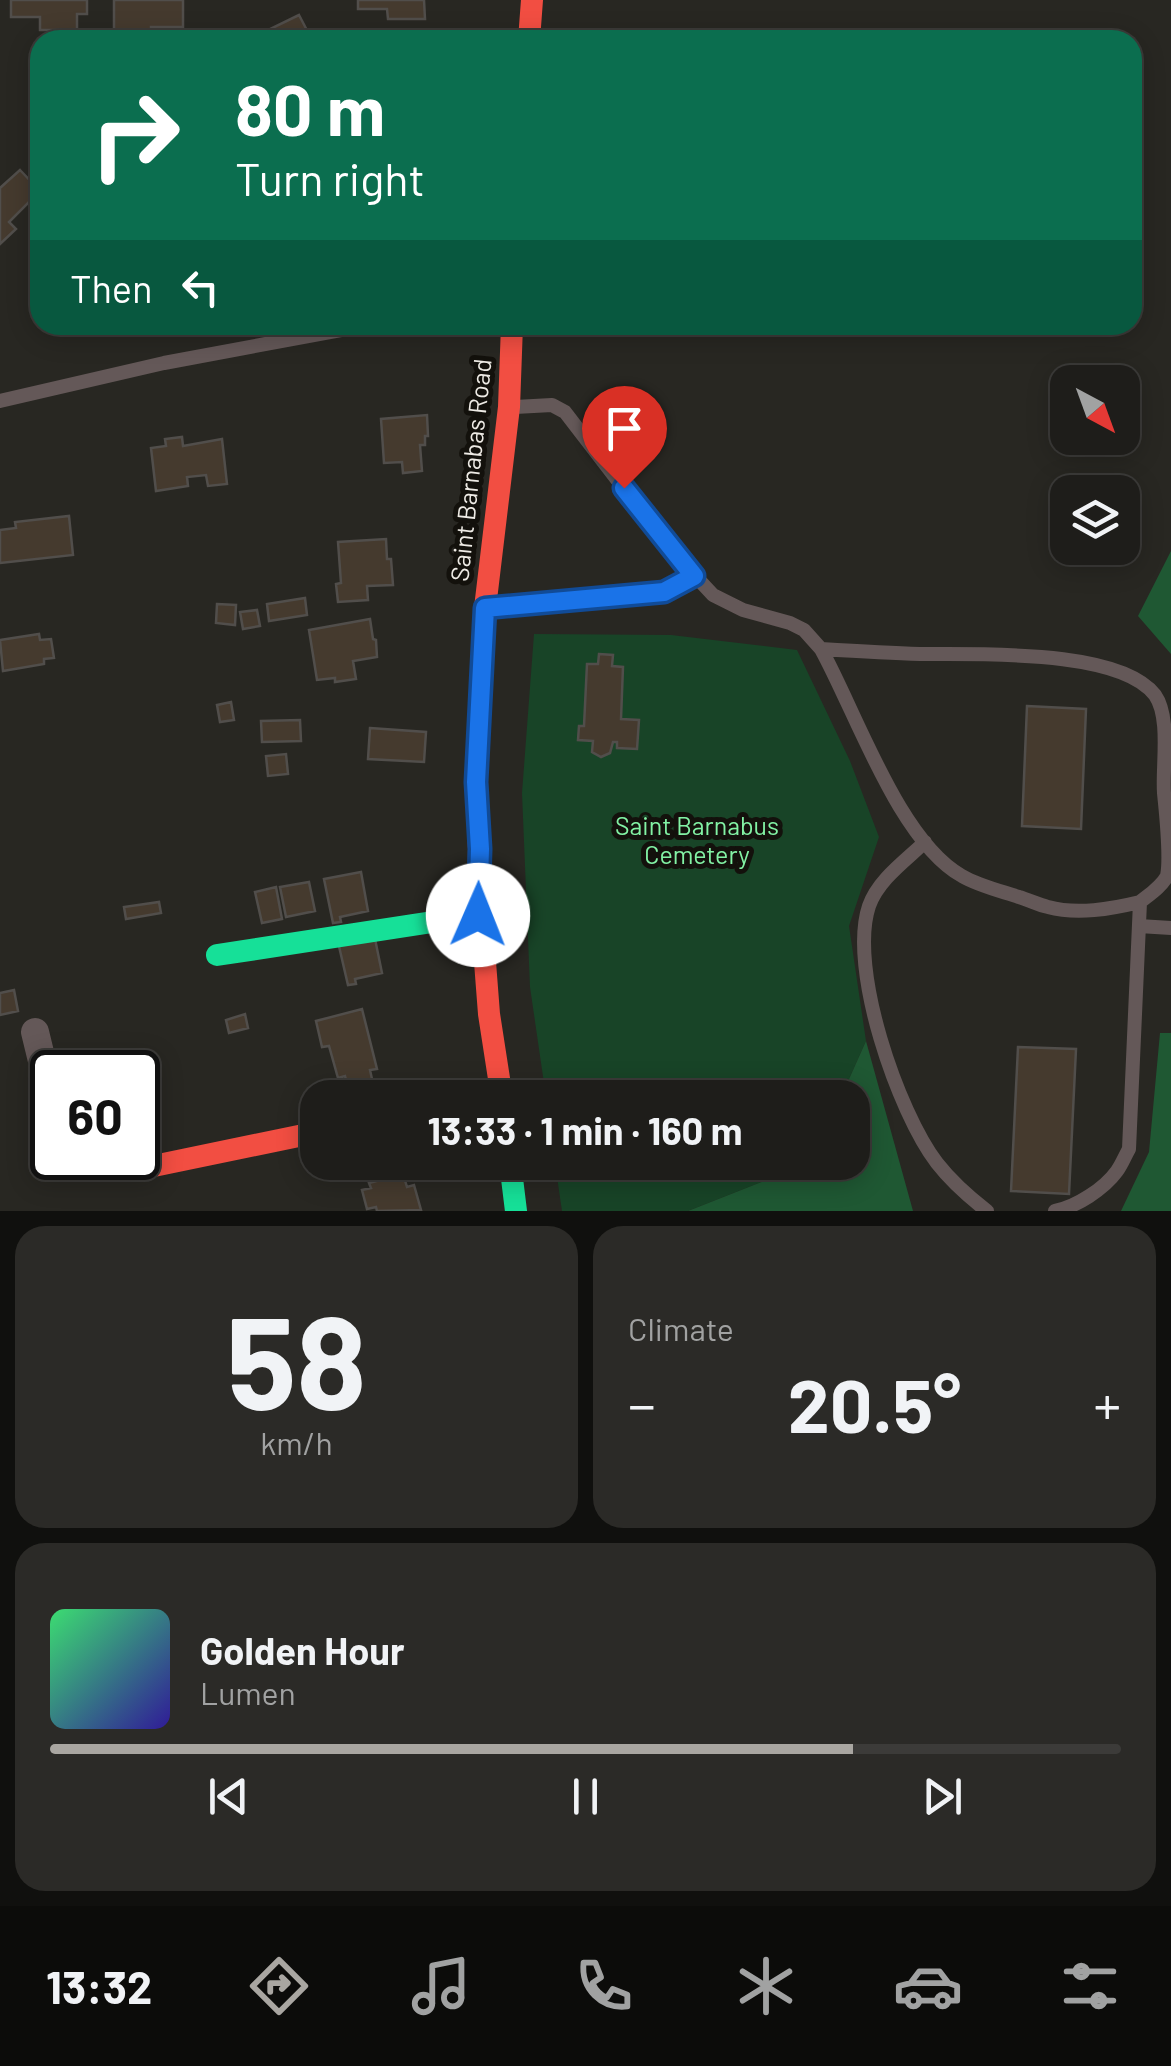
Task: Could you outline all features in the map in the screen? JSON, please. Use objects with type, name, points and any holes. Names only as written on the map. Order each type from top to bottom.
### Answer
[{"type":"main road","points":[[530,30],[532,0]]},
{"type":"main road","name":"Saint Barnabas Road","points":[[497,1080],[478,915],[476,782],[485,608],[509,407],[512,335]]},
{"type":"main road","points":[[218,955],[478,915]]},
{"type":"main road","points":[[160,1165],[300,1136]]},
{"type":"main road","points":[[512,1180],[516,1211]]},
{"type":"street","points":[[35,1032],[39,1050]]},
{"type":"lane","points":[[0,401],[164,363],[314,335]]},
{"type":"lane","points":[[509,407],[552,405],[565,412],[694,576],[714,595],[742,610],[804,630],[821,650],[900,807],[942,861],[962,876],[1048,907],[1112,909],[1140,902],[1170,871],[1163,776],[1168,755],[1163,719],[1158,698],[1132,677],[1096,665],[1034,656],[821,650]]},
{"type":"lane","points":[[485,608],[664,592],[694,576]]},
{"type":"lane","points":[[925,842],[886,880],[870,902],[864,939],[867,983],[882,1044],[922,1139],[949,1178],[987,1211]]},
{"type":"lane","points":[[1055,1211],[1068,1208],[1099,1189],[1116,1173],[1129,1149],[1140,902]]},
{"type":"lane","points":[[1139,926],[1171,928]]},
{"type":"green space","points":[[1171,551],[1171,654],[1138,616]]},
{"type":"green space","name":"Saint Barnabus Cemetery","points":[[534,634],[671,635],[797,650],[850,761],[879,837],[849,926],[866,1041],[849,1080],[544,1080],[530,987],[522,793]]},
{"type":"green space","points":[[1160,1033],[1171,1033],[1171,1211],[1121,1211],[1149,1152]]},
{"type":"green space","points":[[866,1041],[913,1211],[688,1211],[767,1180],[870,1180],[870,1080],[849,1080]]},
{"type":"green space","points":[[557,1180],[767,1180],[688,1211],[562,1211]]},
{"type":"building","points":[[11,0],[87,0],[87,14],[77,14],[77,30],[40,30],[40,17],[11,17]]},
{"type":"building","points":[[114,0],[183,0],[183,27],[114,30]]},
{"type":"building","points":[[358,0],[424,0],[425,19],[388,19],[387,9],[358,9]]},
{"type":"building","points":[[299,15],[307,30],[270,30]]},
{"type":"building","points":[[20,170],[30,180],[30,201],[9,222],[16,229],[0,244],[0,188]]},
{"type":"building","points":[[427,415],[428,436],[425,445],[420,445],[422,471],[403,473],[402,462],[384,463],[381,419]]},
{"type":"building","points":[[182,437],[183,446],[222,439],[227,484],[208,486],[206,475],[187,477],[188,486],[156,491],[151,448],[166,446],[165,439]]},
{"type":"building","points":[[69,516],[73,555],[0,563],[0,530],[16,528],[15,522]]},
{"type":"building","points":[[386,539],[393,585],[367,586],[368,600],[338,602],[338,542]]},
{"type":"building","points":[[305,598],[307,615],[269,621],[267,604]]},
{"type":"building","points":[[217,604],[236,605],[235,625],[216,623]]},
{"type":"building","points":[[257,610],[260,626],[243,629],[240,612]]},
{"type":"building","points":[[370,619],[377,657],[353,661],[356,679],[317,680],[309,630]]},
{"type":"building","points":[[39,634],[40,640],[51,639],[54,658],[44,659],[44,664],[3,671],[0,640]]},
{"type":"building","points":[[599,654],[613,655],[612,666],[623,667],[621,719],[639,720],[637,749],[617,748],[617,742],[613,742],[610,753],[601,757],[592,752],[593,741],[578,740],[579,726],[584,726],[587,664],[598,664]]},
{"type":"building","points":[[231,702],[234,720],[220,722],[217,705]]},
{"type":"building","points":[[1027,706],[1086,709],[1081,829],[1022,826]]},
{"type":"building","points":[[300,720],[301,741],[262,742],[261,721]]},
{"type":"building","points":[[370,728],[426,732],[424,762],[368,759]]},
{"type":"building","points":[[286,754],[288,774],[268,776],[266,756]]},
{"type":"building","points":[[361,872],[368,911],[340,917],[341,922],[333,923],[324,879]]},
{"type":"building","points":[[309,882],[315,911],[286,917],[280,887]]},
{"type":"building","points":[[276,887],[282,919],[262,923],[255,892]]},
{"type":"building","points":[[159,902],[161,913],[126,919],[124,907]]},
{"type":"building","points":[[374,934],[382,973],[355,979],[356,984],[348,985],[338,942]]},
{"type":"building","points":[[14,990],[18,1011],[0,1015],[0,993]]},
{"type":"building","points":[[362,1009],[377,1069],[370,1070],[372,1080],[338,1078],[329,1046],[322,1047],[316,1021]]},
{"type":"building","points":[[245,1014],[248,1028],[229,1033],[226,1020]]},
{"type":"building","points":[[1018,1047],[1076,1049],[1069,1194],[1011,1191]]},
{"type":"building","points":[[405,1180],[407,1187],[414,1185],[421,1210],[367,1209],[362,1190],[371,1188],[369,1183]]},
{"type":"traffic: fast","points":[[217,955],[478,915]]},
{"type":"traffic: fast","points":[[512,1180],[516,1211]]},
{"type":"traffic: jam","points":[[530,30],[532,0]]},
{"type":"traffic: jam","points":[[499,1080],[478,915],[476,781],[485,608],[509,407],[512,335]]},
{"type":"traffic: jam","points":[[160,1165],[300,1136]]},
{"type":"route","points":[[478,915],[476,782],[485,608],[664,592],[694,576],[624,488]]}]
